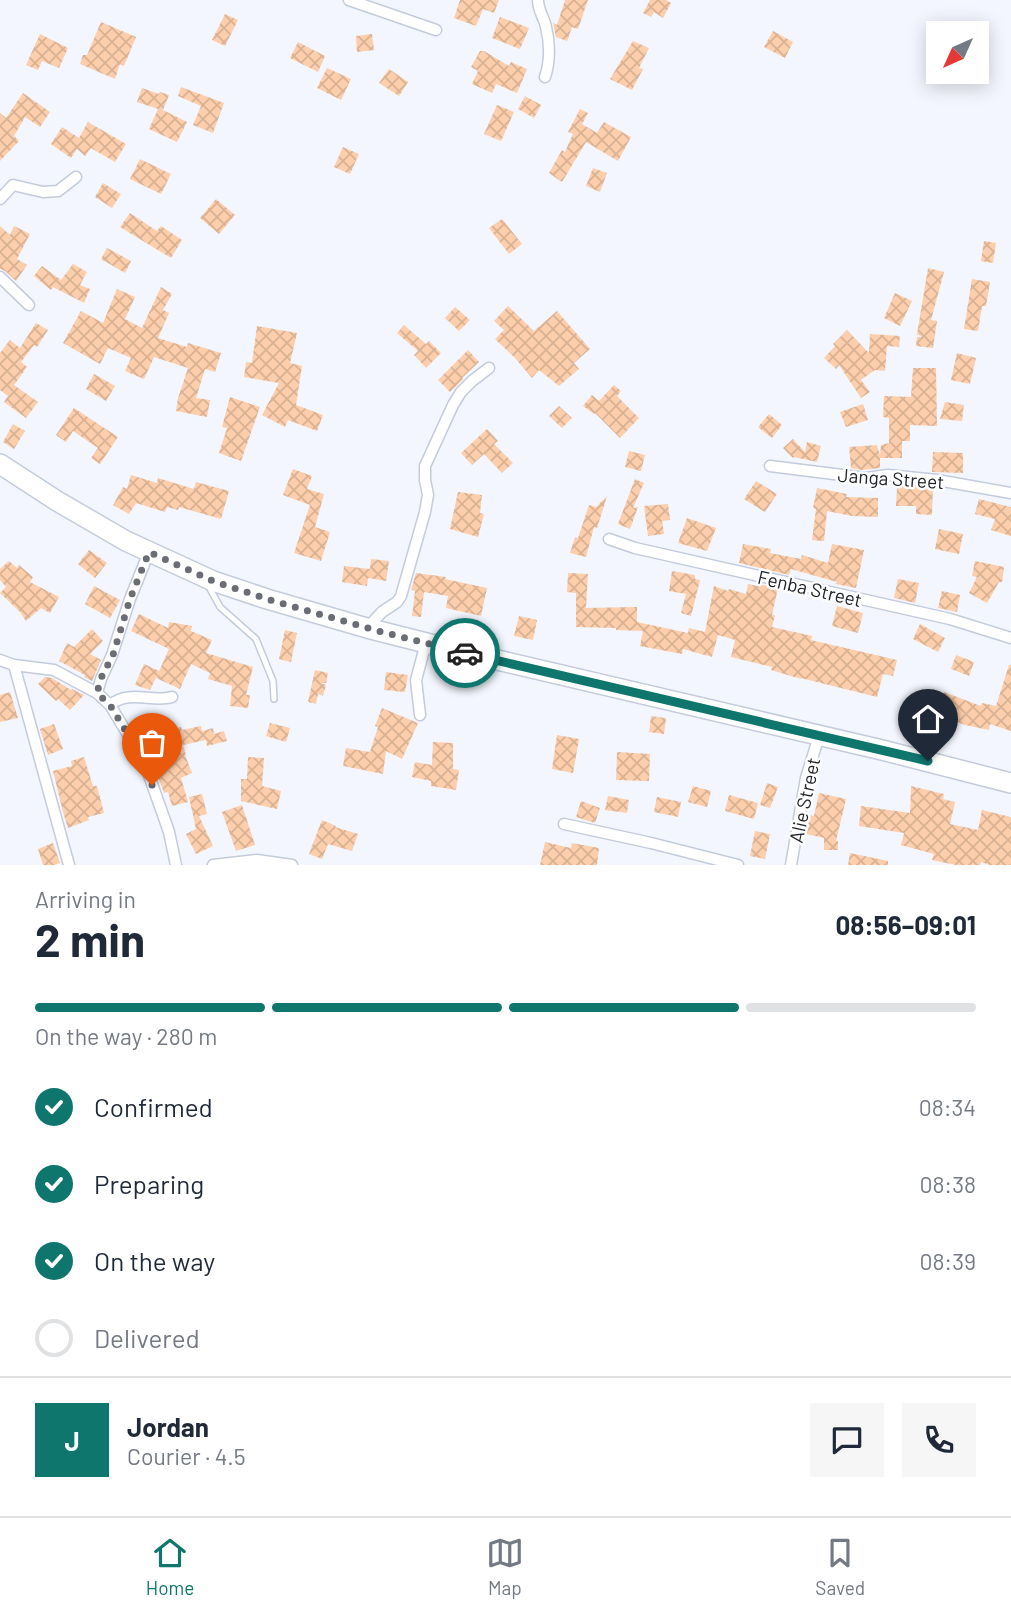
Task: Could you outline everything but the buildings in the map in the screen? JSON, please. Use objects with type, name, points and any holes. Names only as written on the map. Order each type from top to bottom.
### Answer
[{"type":"highway","points":[[0,464],[126,541],[206,578],[267,599],[426,643],[883,750],[1011,783]]},
{"type":"street","points":[[349,0],[436,30]]},
{"type":"street","points":[[538,0],[538,9],[546,26],[549,65],[545,77]]},
{"type":"street","points":[[0,199],[13,185],[43,192],[58,191],[76,177]]},
{"type":"street","points":[[0,277],[29,305]]},
{"type":"street","points":[[367,628],[401,596],[425,512],[428,495],[425,466],[461,392],[489,368]]},
{"type":"street","name":"Janga Street","points":[[770,466],[866,478],[888,475],[937,480],[1011,494]]},
{"type":"street","name":"Fenba Street","points":[[609,539],[635,548],[950,619],[1011,638]]},
{"type":"street","points":[[97,693],[149,552]]},
{"type":"street","points":[[420,715],[415,680],[426,643]]},
{"type":"street","points":[[0,660],[14,665],[54,670],[97,693],[110,705],[144,761],[169,832],[176,865]]},
{"type":"street","points":[[14,665],[69,865]]},
{"type":"street","points":[[110,705],[139,696],[163,700],[172,697]]},
{"type":"street","name":"Alie Street","points":[[791,865],[806,778],[819,736]]},
{"type":"street","points":[[564,824],[738,865]]},
{"type":"street","points":[[213,865],[257,860],[292,865]]},
{"type":"lane","points":[[206,578],[209,590],[220,607],[256,639],[273,681],[274,699]]},
{"type":"way so far","points":[[152,785],[144,761],[110,705],[97,693],[149,552],[213,581],[267,599],[465,653]]},
{"type":"route","points":[[465,653],[928,761]]}]
